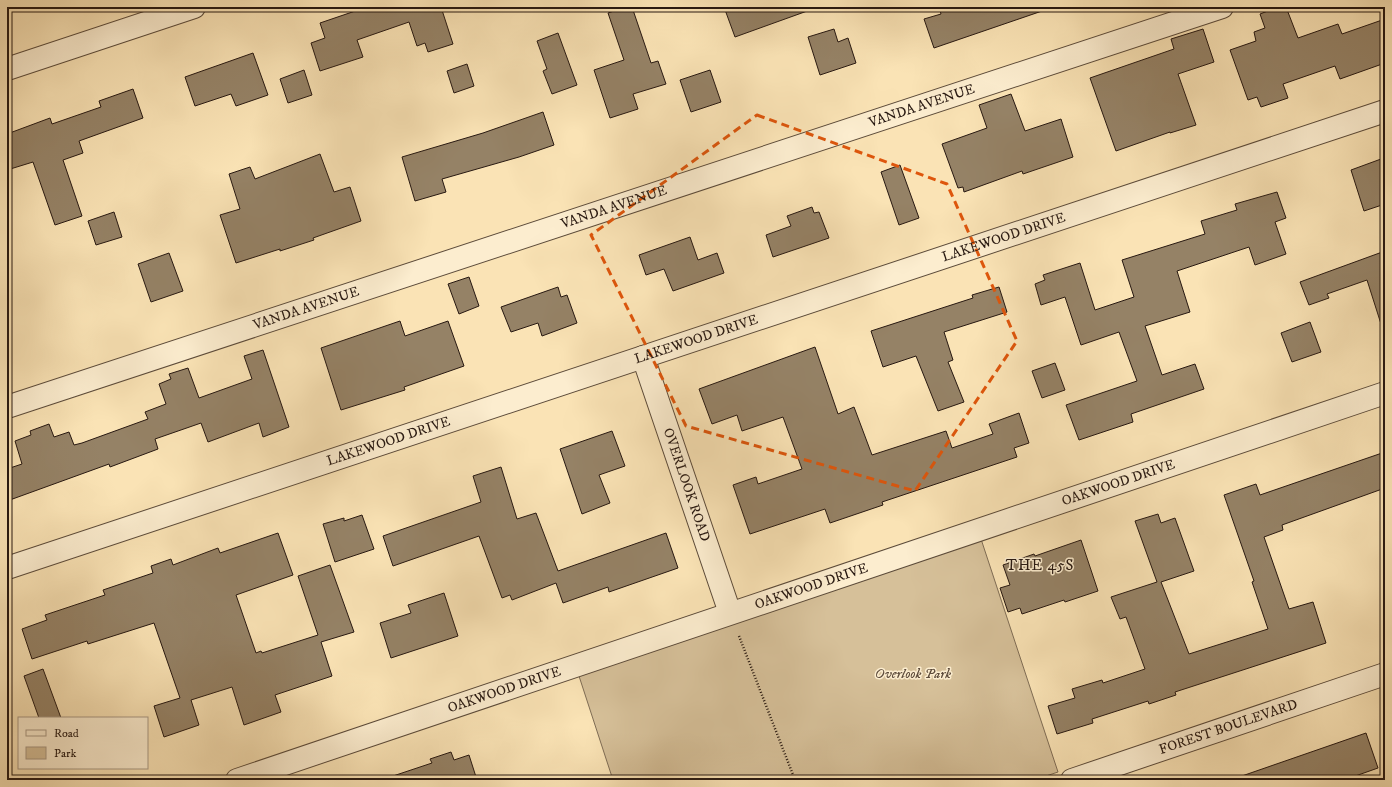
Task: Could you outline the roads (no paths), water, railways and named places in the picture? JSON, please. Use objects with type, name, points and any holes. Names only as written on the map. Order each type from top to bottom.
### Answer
[{"type":"street","points":[[7,69],[194,7]]},
{"type":"street","name":"VANDA AVENUE","points":[[7,407],[1222,7]]},
{"type":"street","name":"LAKEWOOD DRIVE","points":[[7,568],[1385,111]]},
{"type":"street","name":"OVERLOOK ROAD","points":[[643,357],[730,613]]},
{"type":"street","name":"OAKWOOD DRIVE","points":[[237,780],[1385,393]]},
{"type":"street","name":"FOREST BOULEVARD","points":[[1072,780],[1385,674]]},
{"type":"district","name":"THE 45S","points":[[1040,565]]},
{"type":"park label","name":"Overlook Park","points":[[913,674]]}]
